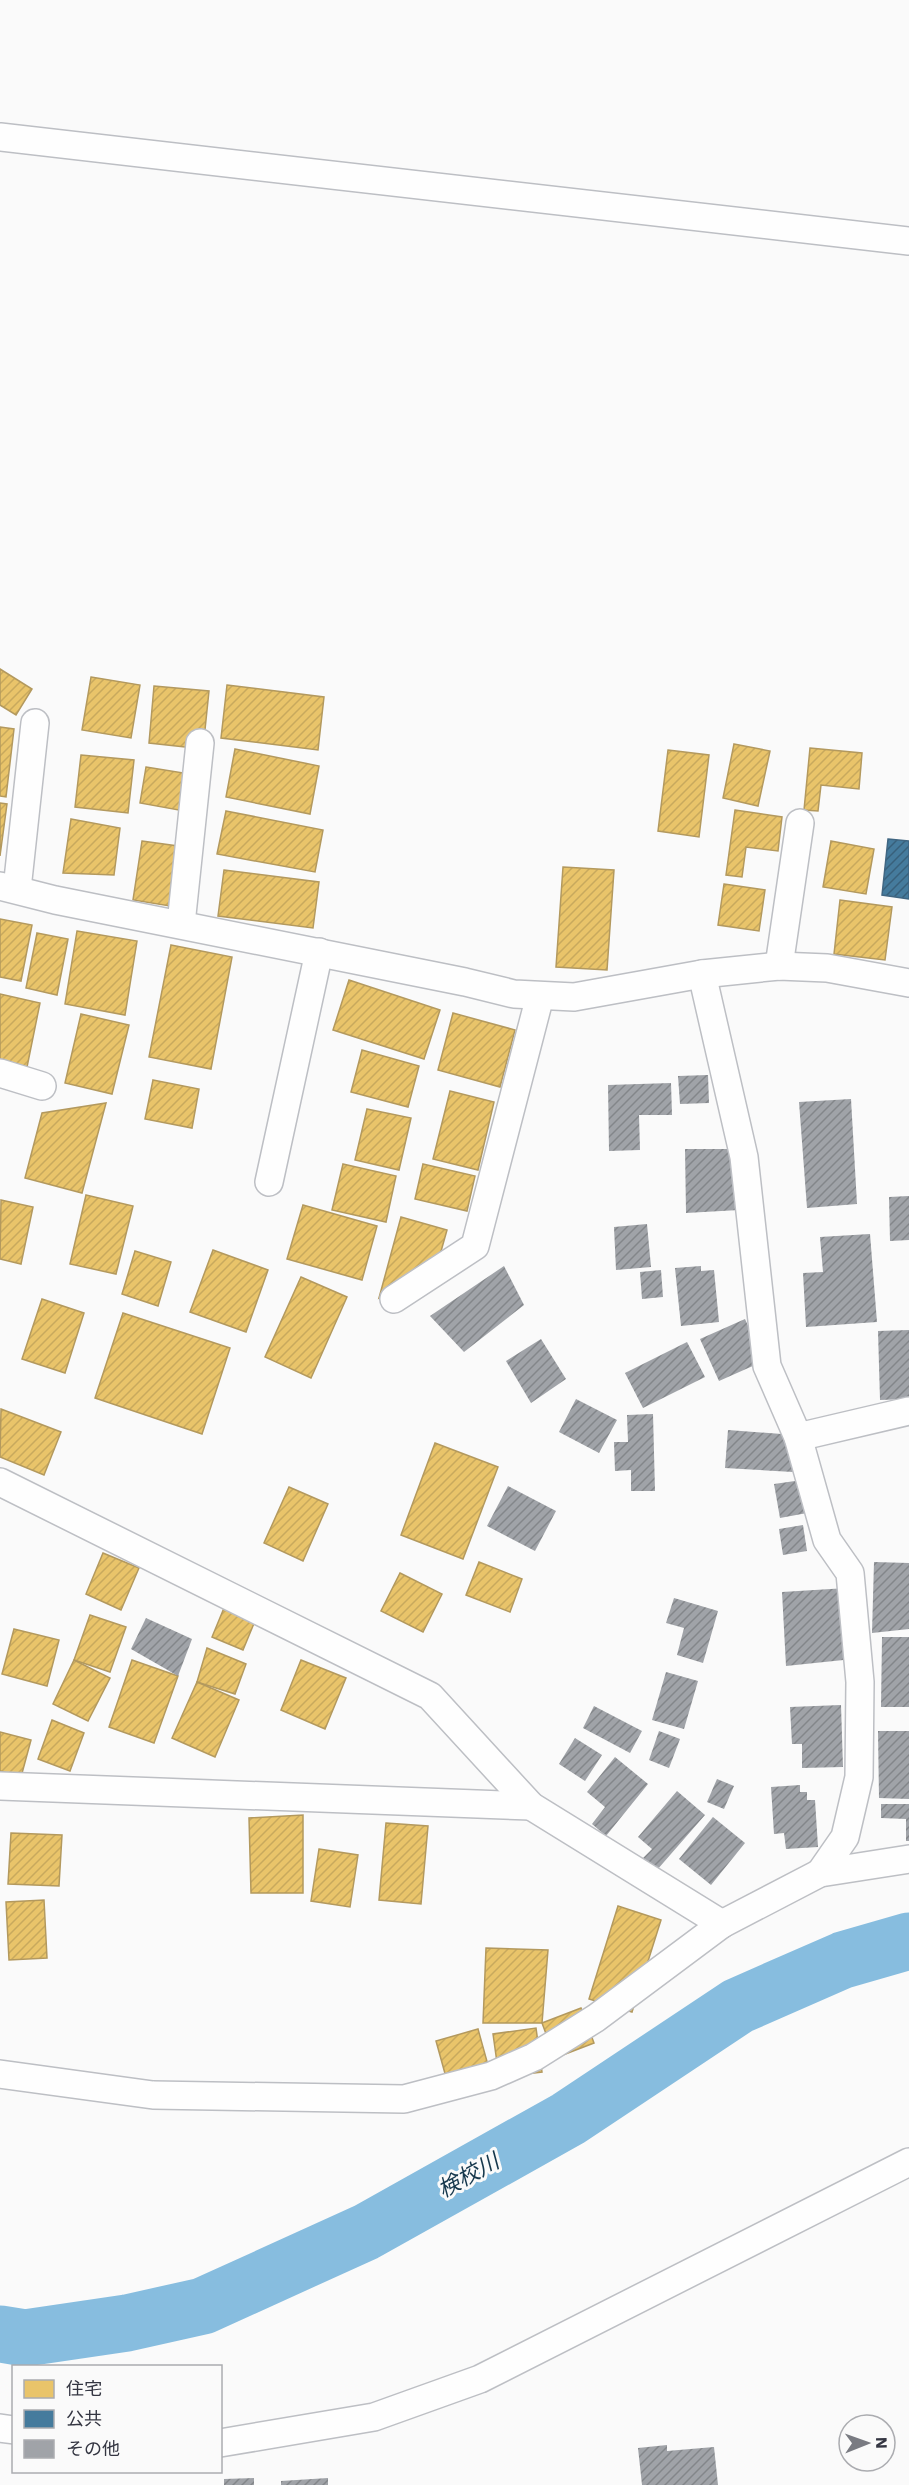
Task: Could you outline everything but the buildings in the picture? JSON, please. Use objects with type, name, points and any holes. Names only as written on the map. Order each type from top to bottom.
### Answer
[{"type":"street","points":[[0,137],[909,241]]},
{"type":"street","points":[[35,723],[9,887],[55,900],[319,952],[514,994],[574,997],[702,974],[778,966],[828,968],[909,983]]},
{"type":"street","points":[[181,924],[200,743]]},
{"type":"street","points":[[778,966],[800,823]]},
{"type":"street","points":[[269,1182],[319,952]]},
{"type":"street","points":[[702,974],[744,1158],[767,1366],[798,1437],[827,1540],[850,1574],[860,1682],[859,1777],[845,1837],[820,1873]]},
{"type":"street","points":[[394,1299],[475,1246],[540,996]]},
{"type":"street","points":[[0,1073],[42,1086]]},
{"type":"street","points":[[798,1437],[909,1412]]},
{"type":"street","points":[[0,1482],[430,1696],[531,1806],[722,1924]]},
{"type":"street","points":[[0,1786],[531,1806]]},
{"type":"street","points":[[0,2074],[153,2095],[404,2099],[491,2076],[534,2057],[596,2018],[722,1924],[820,1873],[909,1859]]},
{"type":"street","points":[[222,2444],[374,2417],[480,2379],[909,2162]]},
{"type":"waterway","name":"検校川","points":[[0,2334],[25,2338],[127,2323],[203,2306],[366,2232],[568,2119],[738,2006],[843,1960],[909,1941]]}]
